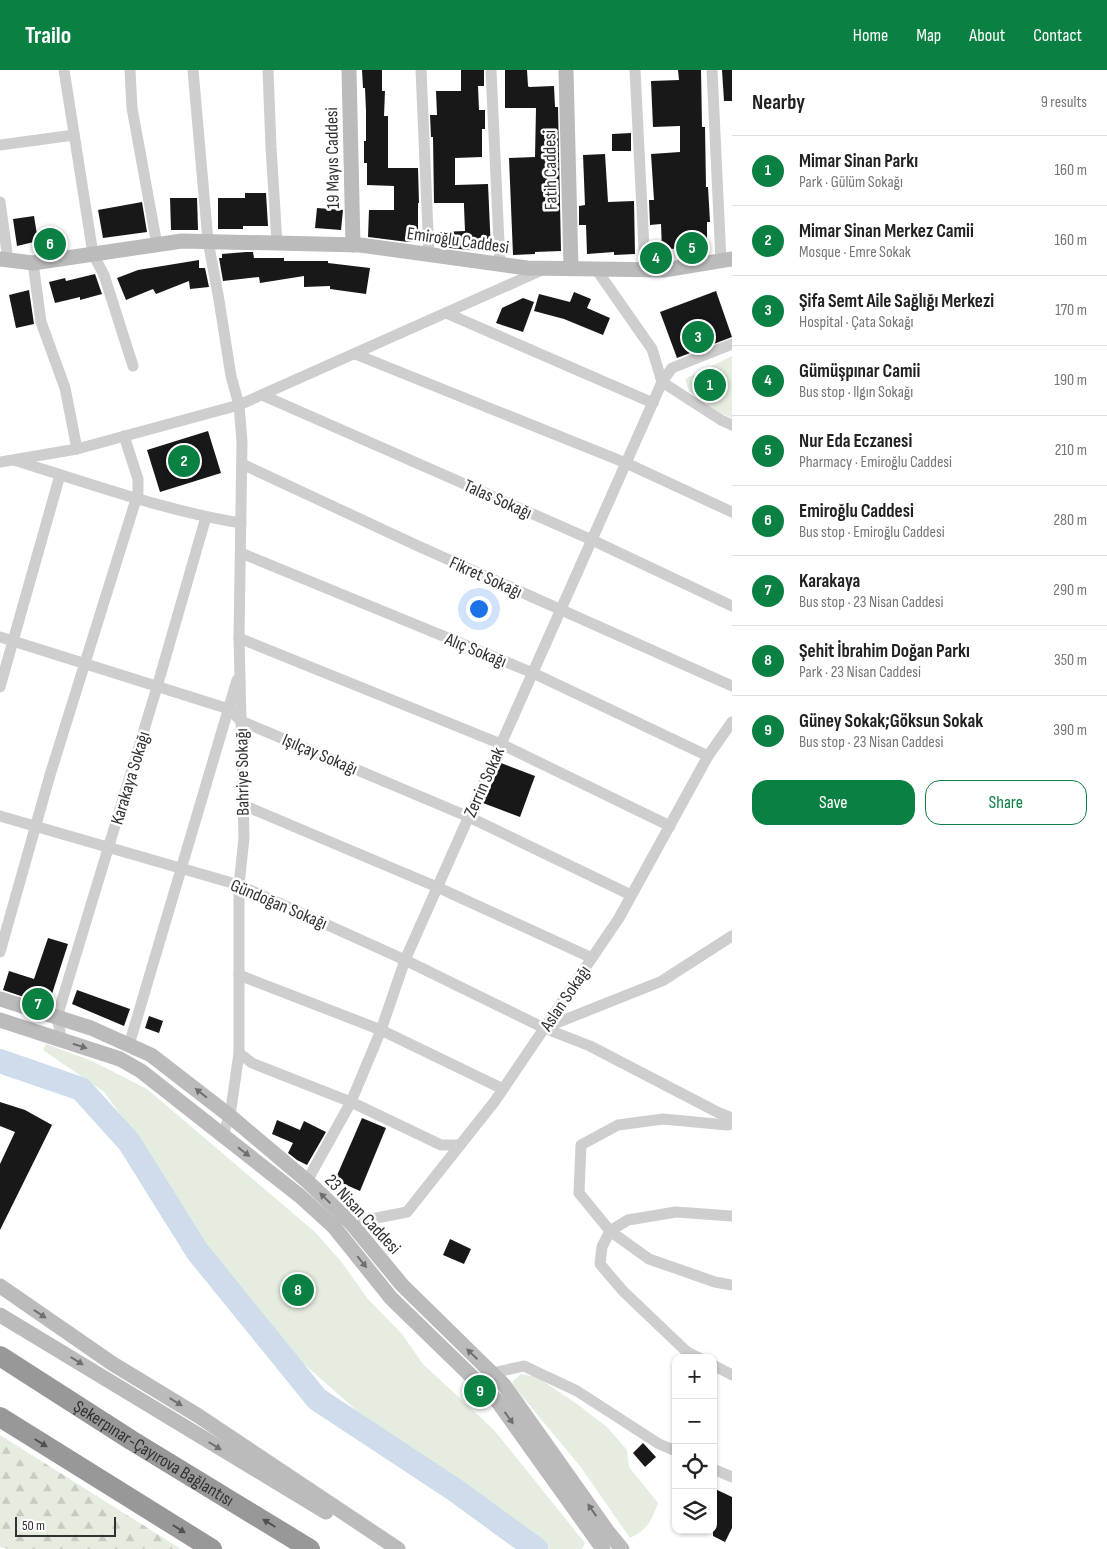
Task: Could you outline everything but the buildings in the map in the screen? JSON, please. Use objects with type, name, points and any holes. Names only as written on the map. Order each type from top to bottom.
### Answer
[{"type":"highway","name":"Şekerpınar-Çayırova Bağlantısı","points":[[0,1356],[131,1440],[310,1549]]},
{"type":"highway","points":[[0,1417],[212,1549]]},
{"type":"street","points":[[64,70],[93,254],[104,275],[133,366]]},
{"type":"street","points":[[130,70],[132,108],[157,244]]},
{"type":"street","name":"Bahriye Sokağı","points":[[193,70],[208,242],[231,376],[240,405],[242,442],[239,638],[244,838],[239,885],[239,1053],[230,1116],[222,1135]]},
{"type":"street","points":[[268,70],[270,146],[277,243]]},
{"type":"street","name":"19 Mayıs Caddesi","points":[[349,70],[353,245]]},
{"type":"street","points":[[421,70],[429,254]]},
{"type":"street","points":[[491,70],[500,264]]},
{"type":"street","name":"Fatih Caddesi","points":[[566,70],[570,268]]},
{"type":"street","points":[[635,70],[645,270]]},
{"type":"street","points":[[712,70],[726,260]]},
{"type":"street","points":[[0,145],[74,135]]},
{"type":"street","points":[[0,202],[4,260]]},
{"type":"street","name":"Emiroğlu Caddesi","points":[[4,260],[33,263],[182,241],[353,245],[526,268],[664,270],[726,260]]},
{"type":"street","points":[[33,263],[41,322],[65,388],[76,449]]},
{"type":"street","points":[[0,462],[76,449],[240,405],[547,268]]},
{"type":"street","points":[[596,269],[652,350],[662,382],[732,425]]},
{"type":"street","points":[[446,313],[653,403]]},
{"type":"street","points":[[662,382],[672,368],[732,344]]},
{"type":"street","points":[[355,354],[626,463],[732,512]]},
{"type":"street","name":"Zerrin Sokak","points":[[306,1181],[351,1102],[381,1030],[405,960],[662,382]]},
{"type":"street","name":"Talas Sokağı","points":[[262,395],[592,540],[732,606]]},
{"type":"street","points":[[0,952],[35,826],[136,498],[138,479],[124,436]]},
{"type":"street","points":[[12,459],[136,498],[241,523]]},
{"type":"street","name":"Fikret Sokağı","points":[[242,464],[418,546],[732,686]]},
{"type":"street","points":[[0,687],[60,475]]},
{"type":"street","name":"Karakaya Sokağı","points":[[57,1038],[60,1032],[57,1017],[157,687],[206,516]]},
{"type":"street","name":"Alıç Sokağı","points":[[241,553],[532,673],[708,756]]},
{"type":"street","name":"Işılçay Sokağı","points":[[0,637],[228,709],[241,721],[469,817],[631,895]]},
{"type":"street","points":[[239,638],[501,744],[670,826]]},
{"type":"street","points":[[129,1045],[240,670]]},
{"type":"street","name":"Aslan Sokağı","points":[[351,1223],[407,1212],[503,1089],[619,918],[708,756],[732,722]]},
{"type":"street","points":[[243,805],[437,887],[592,958]]},
{"type":"street","name":"Gündoğan Sokağı","points":[[0,816],[239,885],[405,960],[544,1028],[590,1046],[732,1118]]},
{"type":"street","points":[[732,936],[732,942]]},
{"type":"street","points":[[544,1028],[662,981],[732,936]]},
{"type":"street","points":[[239,975],[381,1030],[503,1089]]},
{"type":"street","name":"23 Nisan Caddesi","points":[[0,999],[91,1028],[151,1055],[230,1116],[306,1181],[351,1223],[402,1285],[504,1385],[622,1549]]},
{"type":"street","name":"23 Nisan Caddesi","points":[[0,1020],[120,1059],[141,1071],[300,1196],[334,1227],[391,1298],[498,1402],[603,1549]]},
{"type":"street","points":[[239,1053],[252,1063],[351,1102],[441,1145],[460,1145]]},
{"type":"street","points":[[732,1124],[663,1119],[618,1125],[581,1145],[579,1193],[610,1231],[649,1259],[732,1286]]},
{"type":"street","points":[[691,1354],[623,1291],[600,1264],[602,1247],[610,1231],[628,1220],[676,1212],[732,1216]]},
{"type":"street","points":[[0,1286],[113,1364],[198,1415],[398,1549]]},
{"type":"street","points":[[0,1315],[248,1466],[390,1549]]},
{"type":"street","points":[[478,1383],[492,1373],[524,1366],[577,1391],[659,1444],[672,1450]]},
{"type":"street","points":[[717,1367],[732,1375]]},
{"type":"street","points":[[717,1471],[732,1477]]},
{"type":"street","points":[[608,1532],[612,1541],[612,1549]]},
{"type":"green space","points":[[732,356],[732,418],[718,412],[689,391],[685,379]]},
{"type":"green space","points":[[46,1044],[92,1061],[147,1089],[315,1232],[340,1260],[368,1299],[402,1334],[423,1364],[495,1431],[585,1543],[582,1549],[549,1549],[488,1504],[390,1440],[296,1357],[227,1281],[167,1195],[133,1132],[104,1092],[43,1050]]},
{"type":"green space","points":[[521,1374],[537,1377],[577,1404],[607,1427],[627,1450],[629,1467],[658,1503],[651,1520],[645,1528],[630,1538],[580,1466],[516,1389],[512,1382]]},
{"type":"green space","points":[[0,1435],[181,1549],[8,1549],[0,1547]]},
{"type":"waterway","points":[[0,1061],[81,1089],[129,1142],[197,1251],[317,1399],[455,1490],[536,1549]]},
{"type":"place","name":"Emiroğlu Caddesi","points":[[50,244]]},
{"type":"place","name":"Nur Eda Eczanesi","points":[[692,248]]},
{"type":"place","name":"Gümüşpınar Camii","points":[[656,258]]},
{"type":"place","name":"Şifa Semt Aile Sağlığı Merkezi","points":[[698,337]]},
{"type":"place","name":"Mimar Sinan Parkı","points":[[710,385]]},
{"type":"place","name":"Mimar Sinan Merkez Camii","points":[[184,461]]},
{"type":"place","name":"Karakaya","points":[[38,1004]]},
{"type":"place","name":"Şehit İbrahim Doğan Parkı","points":[[298,1290]]},
{"type":"place","name":"Güney Sokak;Göksun Sokak","points":[[480,1391]]}]
